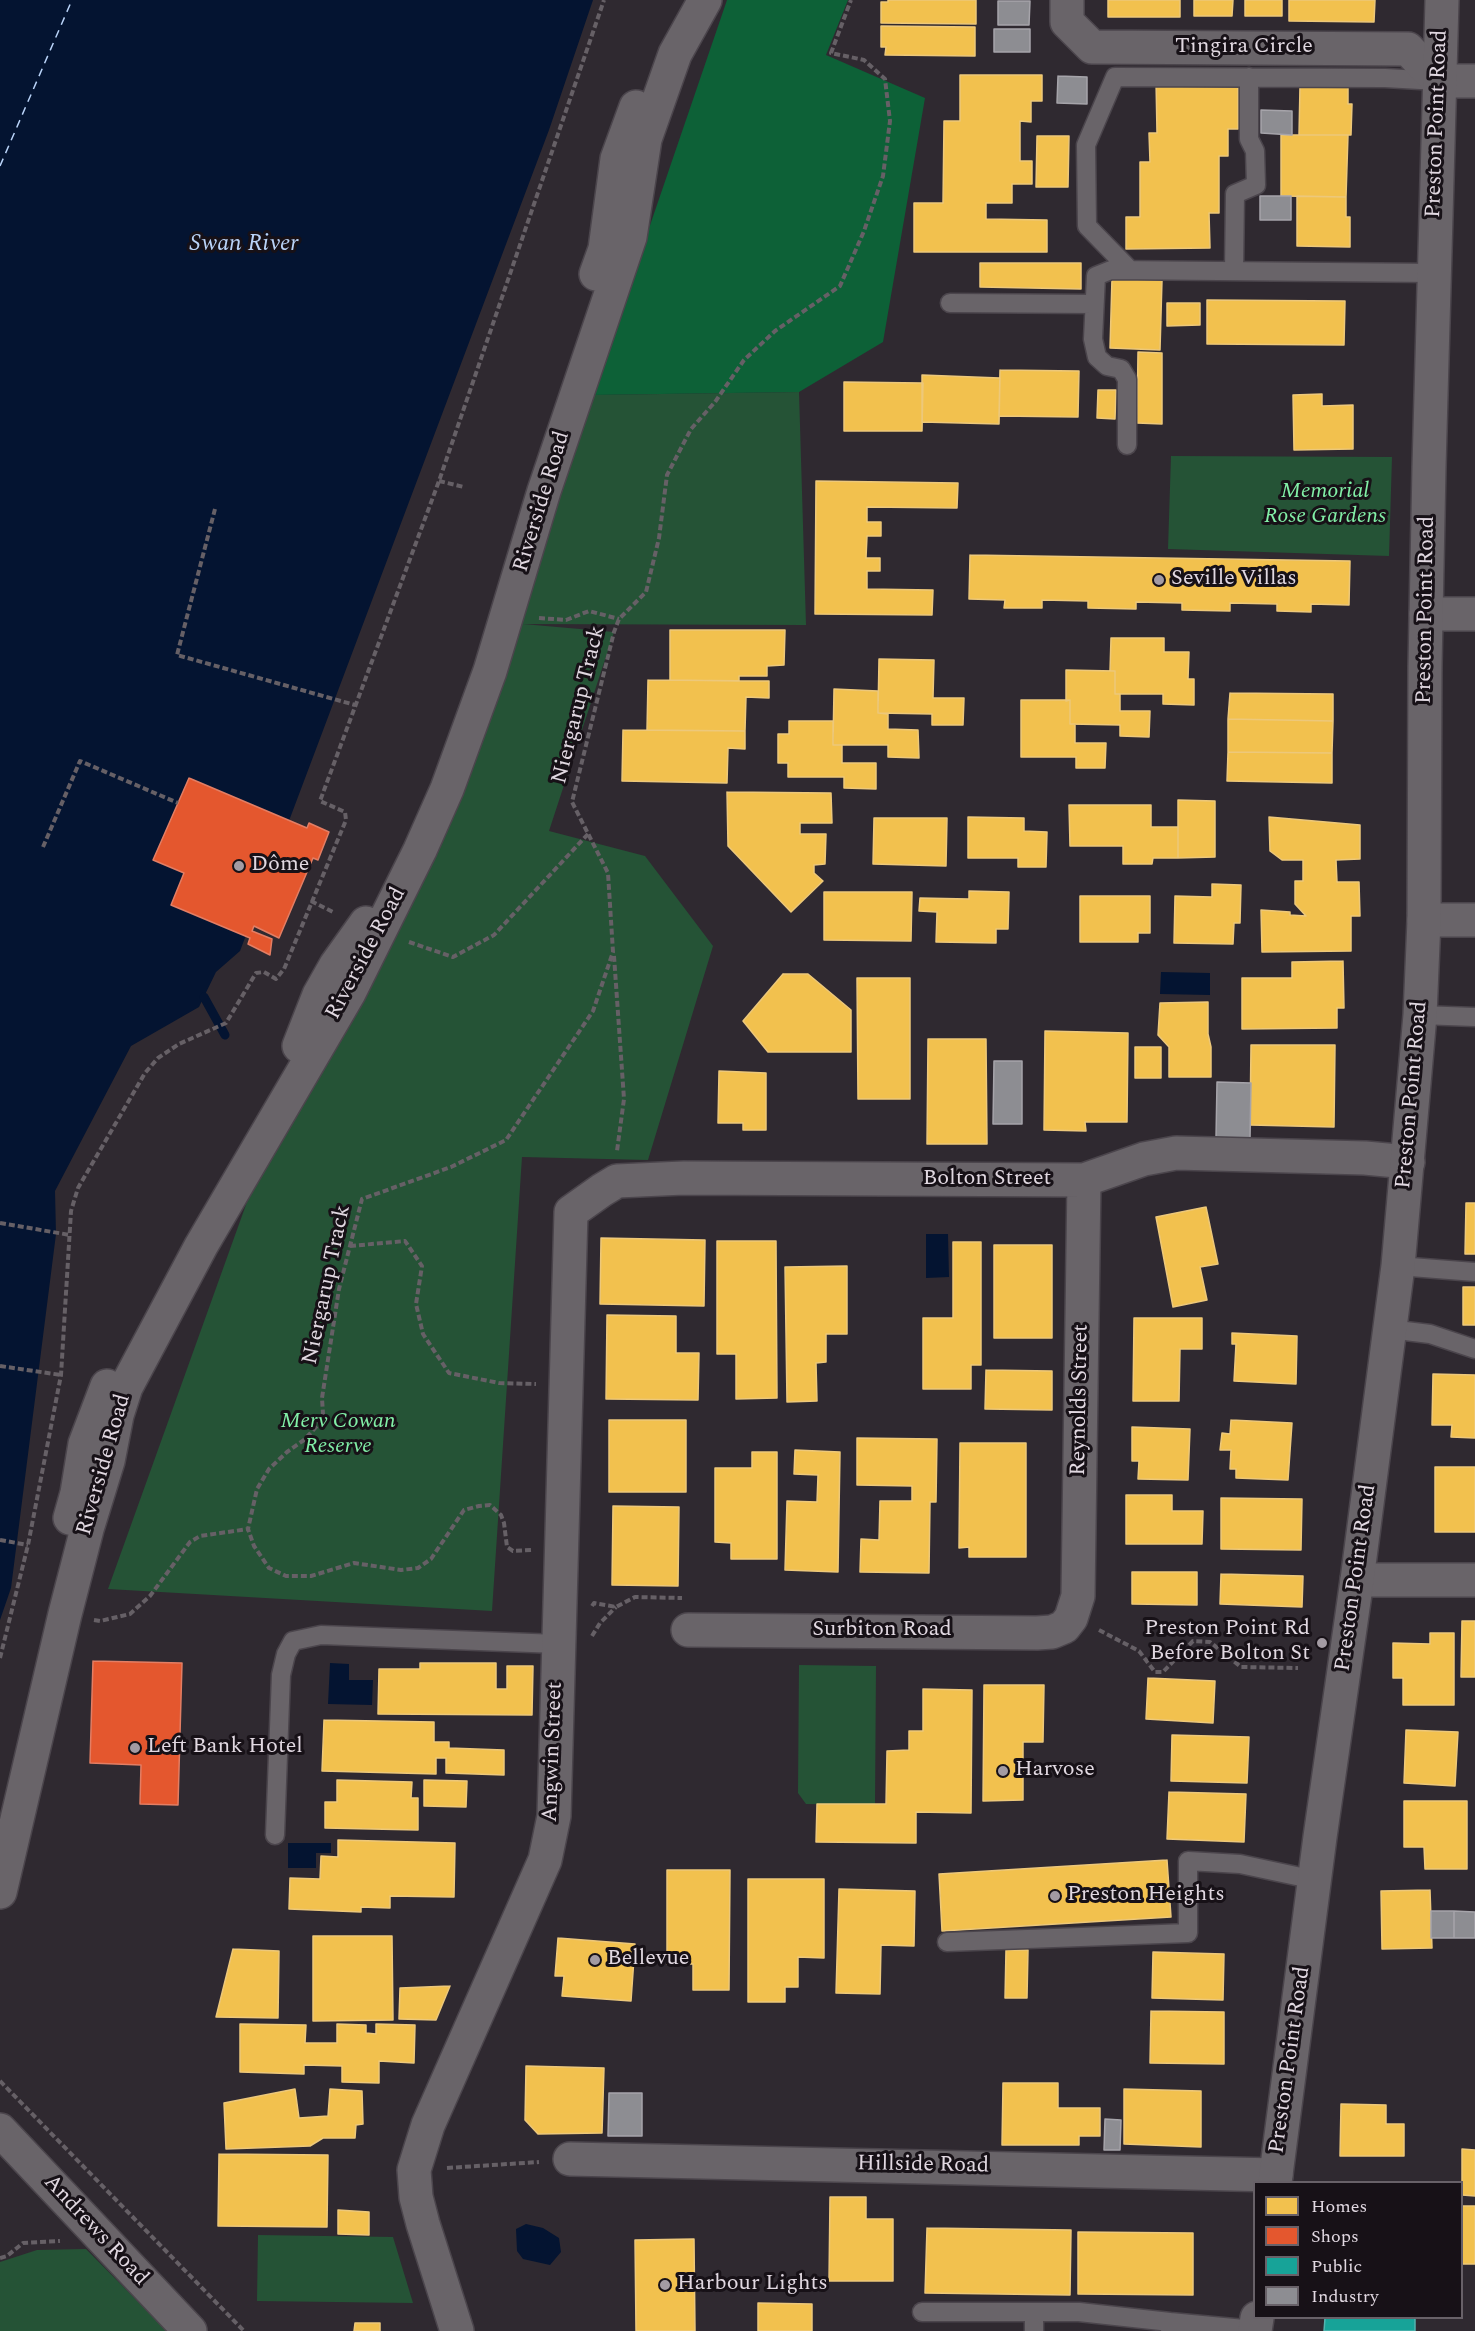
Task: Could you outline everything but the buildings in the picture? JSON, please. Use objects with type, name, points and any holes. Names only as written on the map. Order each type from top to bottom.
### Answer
[{"type":"street","name":"Riverside Road","points":[[0,1830],[77,1493],[85,1444],[108,1381],[296,1053],[319,995],[336,965],[382,900],[437,774],[495,611],[545,425],[605,249],[617,159],[646,80],[687,0]]},
{"type":"street","name":"Riverside Road","points":[[0,1892],[65,1614],[87,1529],[108,1461],[117,1415],[126,1387],[218,1216],[349,993],[415,861],[447,789],[490,671],[544,491],[630,237],[645,140],[675,54],[705,0]]},
{"type":"street","name":"Tingira Circle","points":[[1067,0],[1067,21],[1092,47],[1408,49],[1438,81]]},
{"type":"street","name":"Preston Point Road","points":[[1275,2179],[1398,1266],[1420,1015],[1424,920],[1426,614],[1438,81],[1442,0]]},
{"type":"street","points":[[1438,81],[1475,81]]},
{"type":"street","points":[[1426,614],[1475,614]]},
{"type":"street","points":[[1424,920],[1475,920]]},
{"type":"street","name":"Bolton Street","points":[[617,1181],[684,1178],[1084,1180],[1144,1159],[1176,1153],[1365,1158],[1408,1162]]},
{"type":"street","name":"Reynolds Street","points":[[1071,1618],[1078,1596],[1084,1180]]},
{"type":"street","name":"Angwin Street","points":[[457,2331],[423,2224],[416,2197],[414,2170],[428,2126],[545,1860],[554,1816],[572,1212],[617,1181]]},
{"type":"street","points":[[1357,1580],[1475,1580]]},
{"type":"street","name":"Surbiton Road","points":[[696,1630],[1037,1633],[1052,1632],[1064,1627],[1071,1618]]},
{"type":"street","name":"Andrews Road","points":[[0,2130],[190,2331]]},
{"type":"street","name":"Hillside Road","points":[[570,2159],[1275,2179]]},
{"type":"lane","points":[[1130,270],[1087,226],[1086,145],[1115,77],[1385,78],[1438,81]]},
{"type":"lane","points":[[1234,271],[1235,194],[1256,185],[1255,151],[1249,139],[1249,77]]},
{"type":"lane","points":[[1127,445],[1127,379],[1121,369],[1107,366],[1097,357],[1093,339],[1096,276],[1111,270],[1434,273]]},
{"type":"lane","points":[[950,303],[1094,304]]},
{"type":"lane","points":[[1420,1015],[1475,1017]]},
{"type":"lane","points":[[1398,1266],[1475,1272]]},
{"type":"lane","points":[[1389,1329],[1430,1334],[1475,1349]]},
{"type":"lane","points":[[275,1835],[281,1675],[286,1654],[293,1641],[321,1635],[558,1644]]},
{"type":"lane","points":[[947,1942],[1188,1933],[1188,1861],[1240,1864],[1315,1880]]},
{"type":"lane","points":[[922,2312],[1034,2322],[1079,2312],[1170,2326],[1256,2326]]},
{"type":"path","points":[[0,1658],[28,1545],[61,1375],[70,1211],[78,1188],[145,1073],[158,1058],[179,1044],[226,1023],[256,973],[264,972],[276,979],[284,969],[346,820],[345,812],[320,801],[439,481],[604,0]]},
{"type":"path","name":"Niergarup Track","points":[[248,1529],[257,1490],[269,1469],[304,1440],[317,1426],[323,1414],[322,1398],[339,1289],[362,1199],[451,1167],[506,1140],[593,1011],[614,952],[608,873],[572,802],[614,632],[619,619],[646,592],[659,538],[667,475],[691,429],[715,402],[744,360],[775,331],[840,286],[864,231],[883,176],[890,121],[885,78],[864,60],[831,53],[851,0]]},
{"type":"path","points":[[439,481],[464,487]]},
{"type":"path","points":[[215,509],[177,655],[355,705]]},
{"type":"path","points":[[539,618],[566,620],[589,611],[619,619]]},
{"type":"path","points":[[43,847],[80,761],[178,803]]},
{"type":"path","points":[[494,935],[588,834]]},
{"type":"path","points":[[614,952],[624,1099],[617,1146],[617,1181]]},
{"type":"path","points":[[0,1223],[70,1235]]},
{"type":"path","points":[[350,1246],[405,1241],[422,1266],[416,1304],[423,1335],[449,1373],[499,1383],[566,1386]]},
{"type":"path","points":[[0,1366],[61,1375]]},
{"type":"path","points":[[100,1621],[130,1614],[150,1596],[190,1542],[200,1536],[248,1529],[254,1546],[269,1568],[286,1576],[311,1576],[354,1563],[401,1570],[418,1568],[431,1559],[464,1510],[490,1505],[501,1515],[507,1547],[513,1551],[562,1551]]},
{"type":"path","points":[[0,1540],[28,1545]]},
{"type":"path","points":[[594,1603],[616,1607],[635,1597],[705,1598],[696,1630]]},
{"type":"path","points":[[1071,1618],[1139,1651],[1155,1672],[1163,1672],[1193,1641],[1209,1642],[1241,1667],[1298,1668]]},
{"type":"path","points":[[0,2081],[244,2331]]},
{"type":"path","points":[[414,2170],[487,2167],[570,2159]]},
{"type":"path","points":[[0,2258],[7,2256],[23,2243],[103,2239]]},
{"type":"green space","points":[[727,0],[848,0],[826,55],[925,98],[883,342],[799,392],[592,395]]},
{"type":"green space","name":"Merv Cowan Reserve","points":[[799,392],[806,625],[523,624],[614,632],[549,831],[645,856],[713,946],[648,1160],[522,1157],[492,1611],[108,1589],[271,1135],[442,796],[592,395]]},
{"type":"green space","name":"Memorial Rose Gardens","points":[[1171,456],[1392,457],[1389,556],[1168,549]]},
{"type":"green space","points":[[799,1665],[876,1666],[875,1805],[806,1804],[798,1793]]},
{"type":"green space","points":[[258,2235],[393,2237],[413,2303],[257,2301]]},
{"type":"green space","points":[[86,2249],[167,2331],[0,2331],[0,2262],[37,2250]]},
{"type":"water","name":"Swan River","points":[[0,0],[593,0],[549,130],[240,951],[216,972],[199,1007],[131,1046],[55,1191],[56,1234],[11,1588],[0,1620]]},
{"type":"water","points":[[1161,972],[1210,973],[1210,995],[1160,994]]},
{"type":"water","points":[[926,1234],[948,1234],[949,1277],[926,1278]]},
{"type":"water","points":[[330,1663],[349,1664],[349,1680],[373,1680],[372,1705],[328,1704]]},
{"type":"water","points":[[288,1843],[331,1843],[331,1853],[316,1853],[316,1868],[288,1868]]},
{"type":"water","points":[[526,2224],[543,2228],[559,2238],[561,2252],[550,2265],[523,2259],[517,2251],[516,2229]]},
{"type":"waterway","points":[[204,997],[225,1035]]},
{"type":"ferry route","points":[[0,166],[72,0]]},
{"type":"place","name":"Seville Villas","points":[[1159,580]]},
{"type":"place","name":"Dôme","points":[[239,866]]},
{"type":"place","name":"Preston Point Rd Before Bolton St","points":[[1322,1643]]},
{"type":"place","name":"Left Bank Hotel","points":[[135,1748]]},
{"type":"place","name":"Harvose","points":[[1003,1771]]},
{"type":"place","name":"Preston Heights","points":[[1055,1896]]},
{"type":"place","name":"Bellevue","points":[[595,1960]]},
{"type":"place","name":"Harbour Lights","points":[[665,2285]]}]
